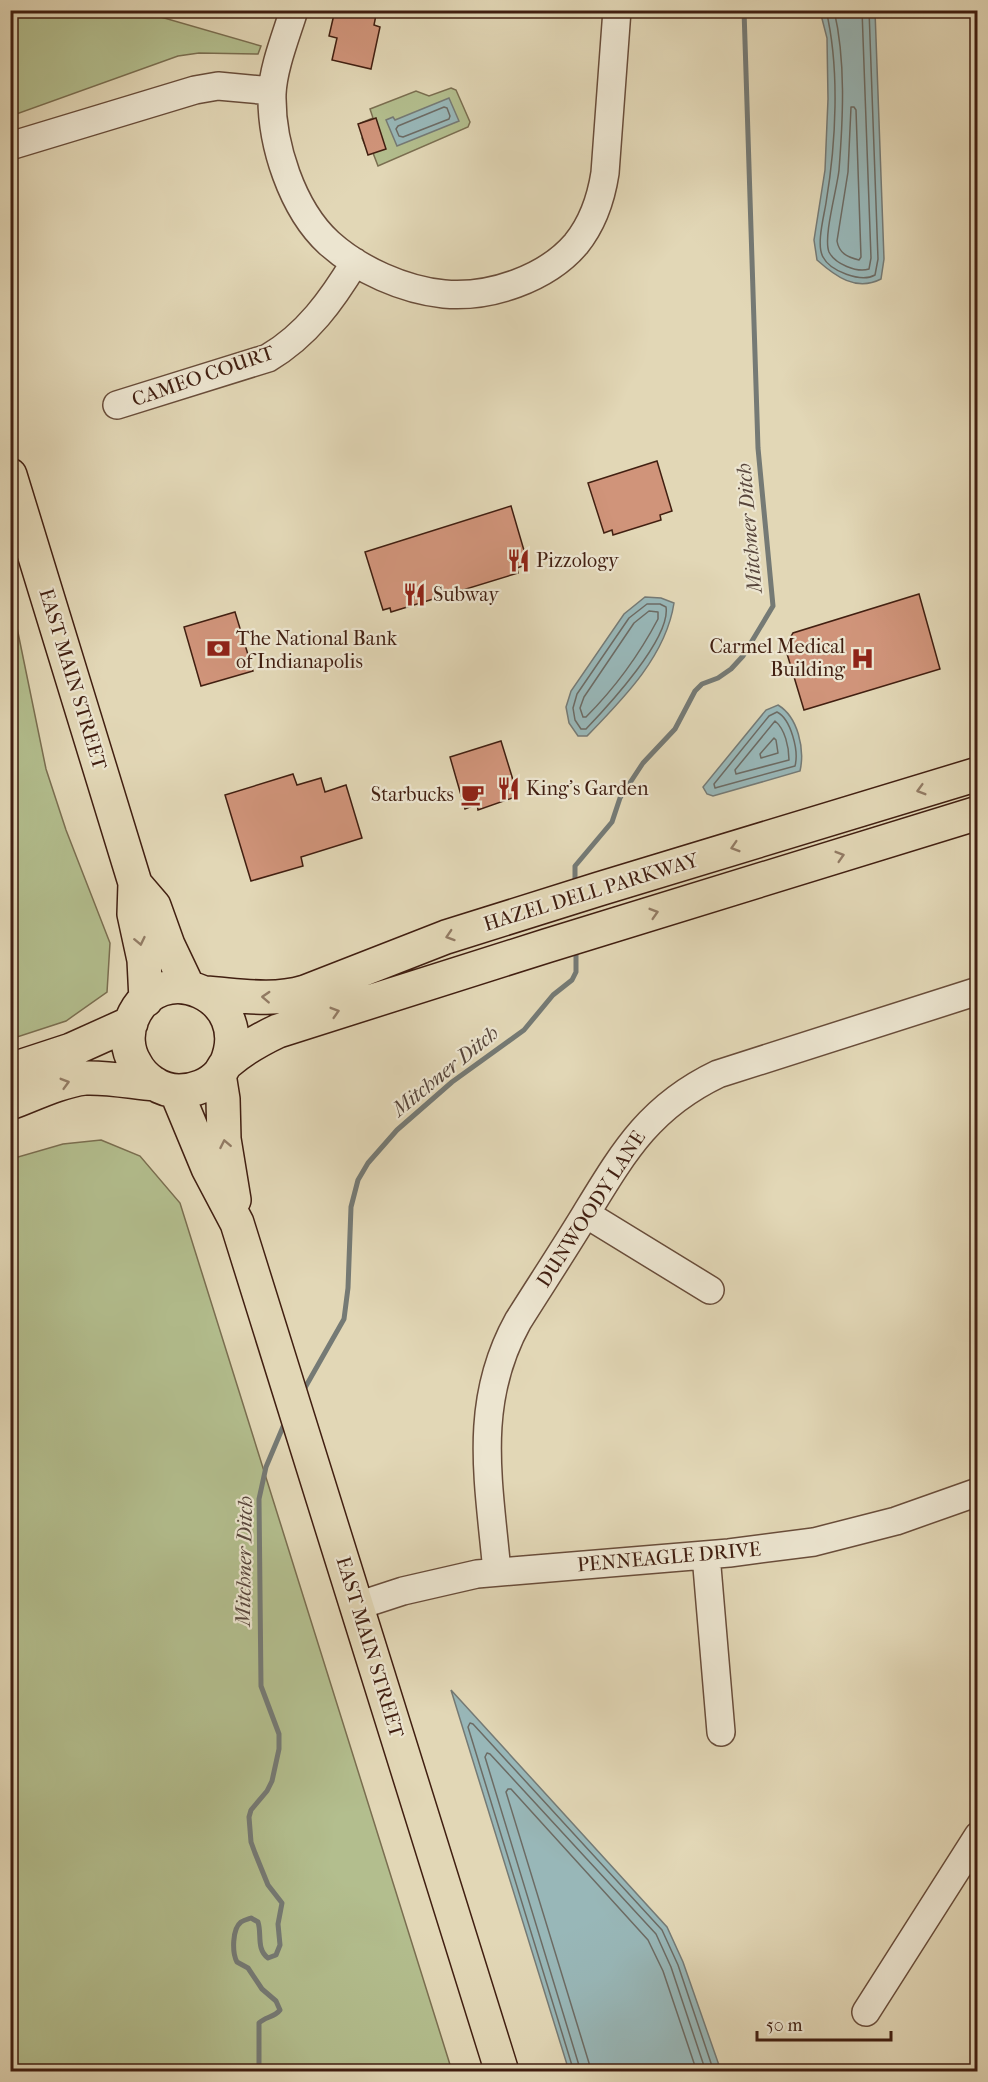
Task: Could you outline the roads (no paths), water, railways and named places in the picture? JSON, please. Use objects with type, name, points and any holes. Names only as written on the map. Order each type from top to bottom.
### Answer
[{"type":"main road","name":"EAST MAIN STREET","points":[[10,474],[135,883],[134,914],[144,960],[138,1011]]},
{"type":"main road","name":"HAZEL DELL PARKWAY","points":[[196,990],[271,998],[294,995],[421,946],[599,889],[978,774]]},
{"type":"main road","name":"HAZEL DELL PARKWAY","points":[[223,1069],[258,1041],[278,1031],[978,813]]},
{"type":"main road","name":"EAST MAIN STREET","points":[[135,883],[154,906],[168,945],[196,990]]},
{"type":"main road","points":[[10,1070],[71,1050],[138,1011],[161,990],[179,987],[196,990],[219,1004],[231,1028],[232,1046],[223,1069],[200,1087],[165,1088],[97,1078],[82,1079],[61,1084],[10,1103]]},
{"type":"main road","points":[[138,1011],[128,1043],[134,1062],[146,1078],[165,1088]]},
{"type":"main road","name":"EAST MAIN STREET","points":[[223,1069],[224,1139],[237,1223],[502,2072]]},
{"type":"main road","name":"EAST MAIN STREET","points":[[165,1088],[237,1223]]},
{"type":"street","points":[[294,10],[272,91],[274,133],[304,211],[328,242],[355,262],[379,275],[421,290],[445,294],[469,293],[512,285],[535,276],[555,263],[576,244],[592,220],[602,196],[618,10]]},
{"type":"street","points":[[10,146],[195,90],[219,86],[272,91]]},
{"type":"street","name":"CAMEO COURT","points":[[117,405],[268,358],[286,348],[320,314],[340,288],[355,262]]},
{"type":"street","name":"DUNWOODY LANE","points":[[496,1572],[486,1423],[492,1385],[504,1347],[621,1156],[642,1129],[691,1088],[732,1069],[978,991]]},
{"type":"street","points":[[586,1214],[710,1290]]},
{"type":"street","name":"PENNEAGLE DRIVE","points":[[357,1606],[403,1591],[466,1576],[795,1545],[905,1518],[978,1492]]},
{"type":"street","points":[[705,1555],[721,1732]]},
{"type":"street","points":[[866,2012],[978,1836]]},
{"type":"water","points":[[820,11],[875,11],[884,259],[881,279],[872,283],[863,284],[846,280],[831,272],[817,260],[814,240],[825,170],[828,99],[827,38]]},
{"type":"water","points":[[449,98],[459,121],[397,146],[386,120],[393,117],[395,120]]},
{"type":"water","points":[[645,597],[661,598],[674,603],[662,641],[641,676],[615,707],[587,736],[578,736],[569,723],[566,707],[571,691],[624,614]]},
{"type":"water","points":[[778,705],[791,717],[798,734],[801,744],[800,771],[713,796],[707,794],[703,787],[766,710]]},
{"type":"water","points":[[451,1690],[667,1927],[683,1962],[721,2071],[569,2071]]},
{"type":"waterway","name":"Mitchner Ditch","points":[[575,884],[575,866],[612,822],[620,798],[643,763],[675,729],[695,691],[702,684],[718,678],[731,669],[743,656],[773,606],[758,448],[744,10]]},
{"type":"waterway","name":"Mitchner Ditch","points":[[302,1393],[344,1319],[348,1288],[351,1207],[358,1180],[368,1163],[397,1130],[452,1082],[524,1030],[553,995],[572,980],[576,972],[576,947]]},
{"type":"waterway","name":"Mitchner Ditch","points":[[259,2072],[259,2023],[280,2010],[276,2001],[262,1989],[248,1968],[237,1962],[234,1941],[238,1925],[251,1918],[258,1922],[262,1950],[268,1958],[276,1955],[280,1945],[278,1924],[282,1903],[268,1885],[255,1853],[251,1842],[249,1817],[251,1810],[267,1791],[272,1781],[279,1749],[279,1734],[261,1686],[259,1499],[266,1467],[285,1422]]},
{"type":"place","name":"Pizzology","points":[[518,560]]},
{"type":"place","name":"Subway","points":[[415,594]]},
{"type":"place","name":"The National Bank of Indianapolis","points":[[218,649]]},
{"type":"place","name":"Carmel Medical Building","points":[[863,658]]},
{"type":"place","name":"King's Garden","points":[[508,788]]},
{"type":"place","name":"Starbucks","points":[[472,794]]}]
